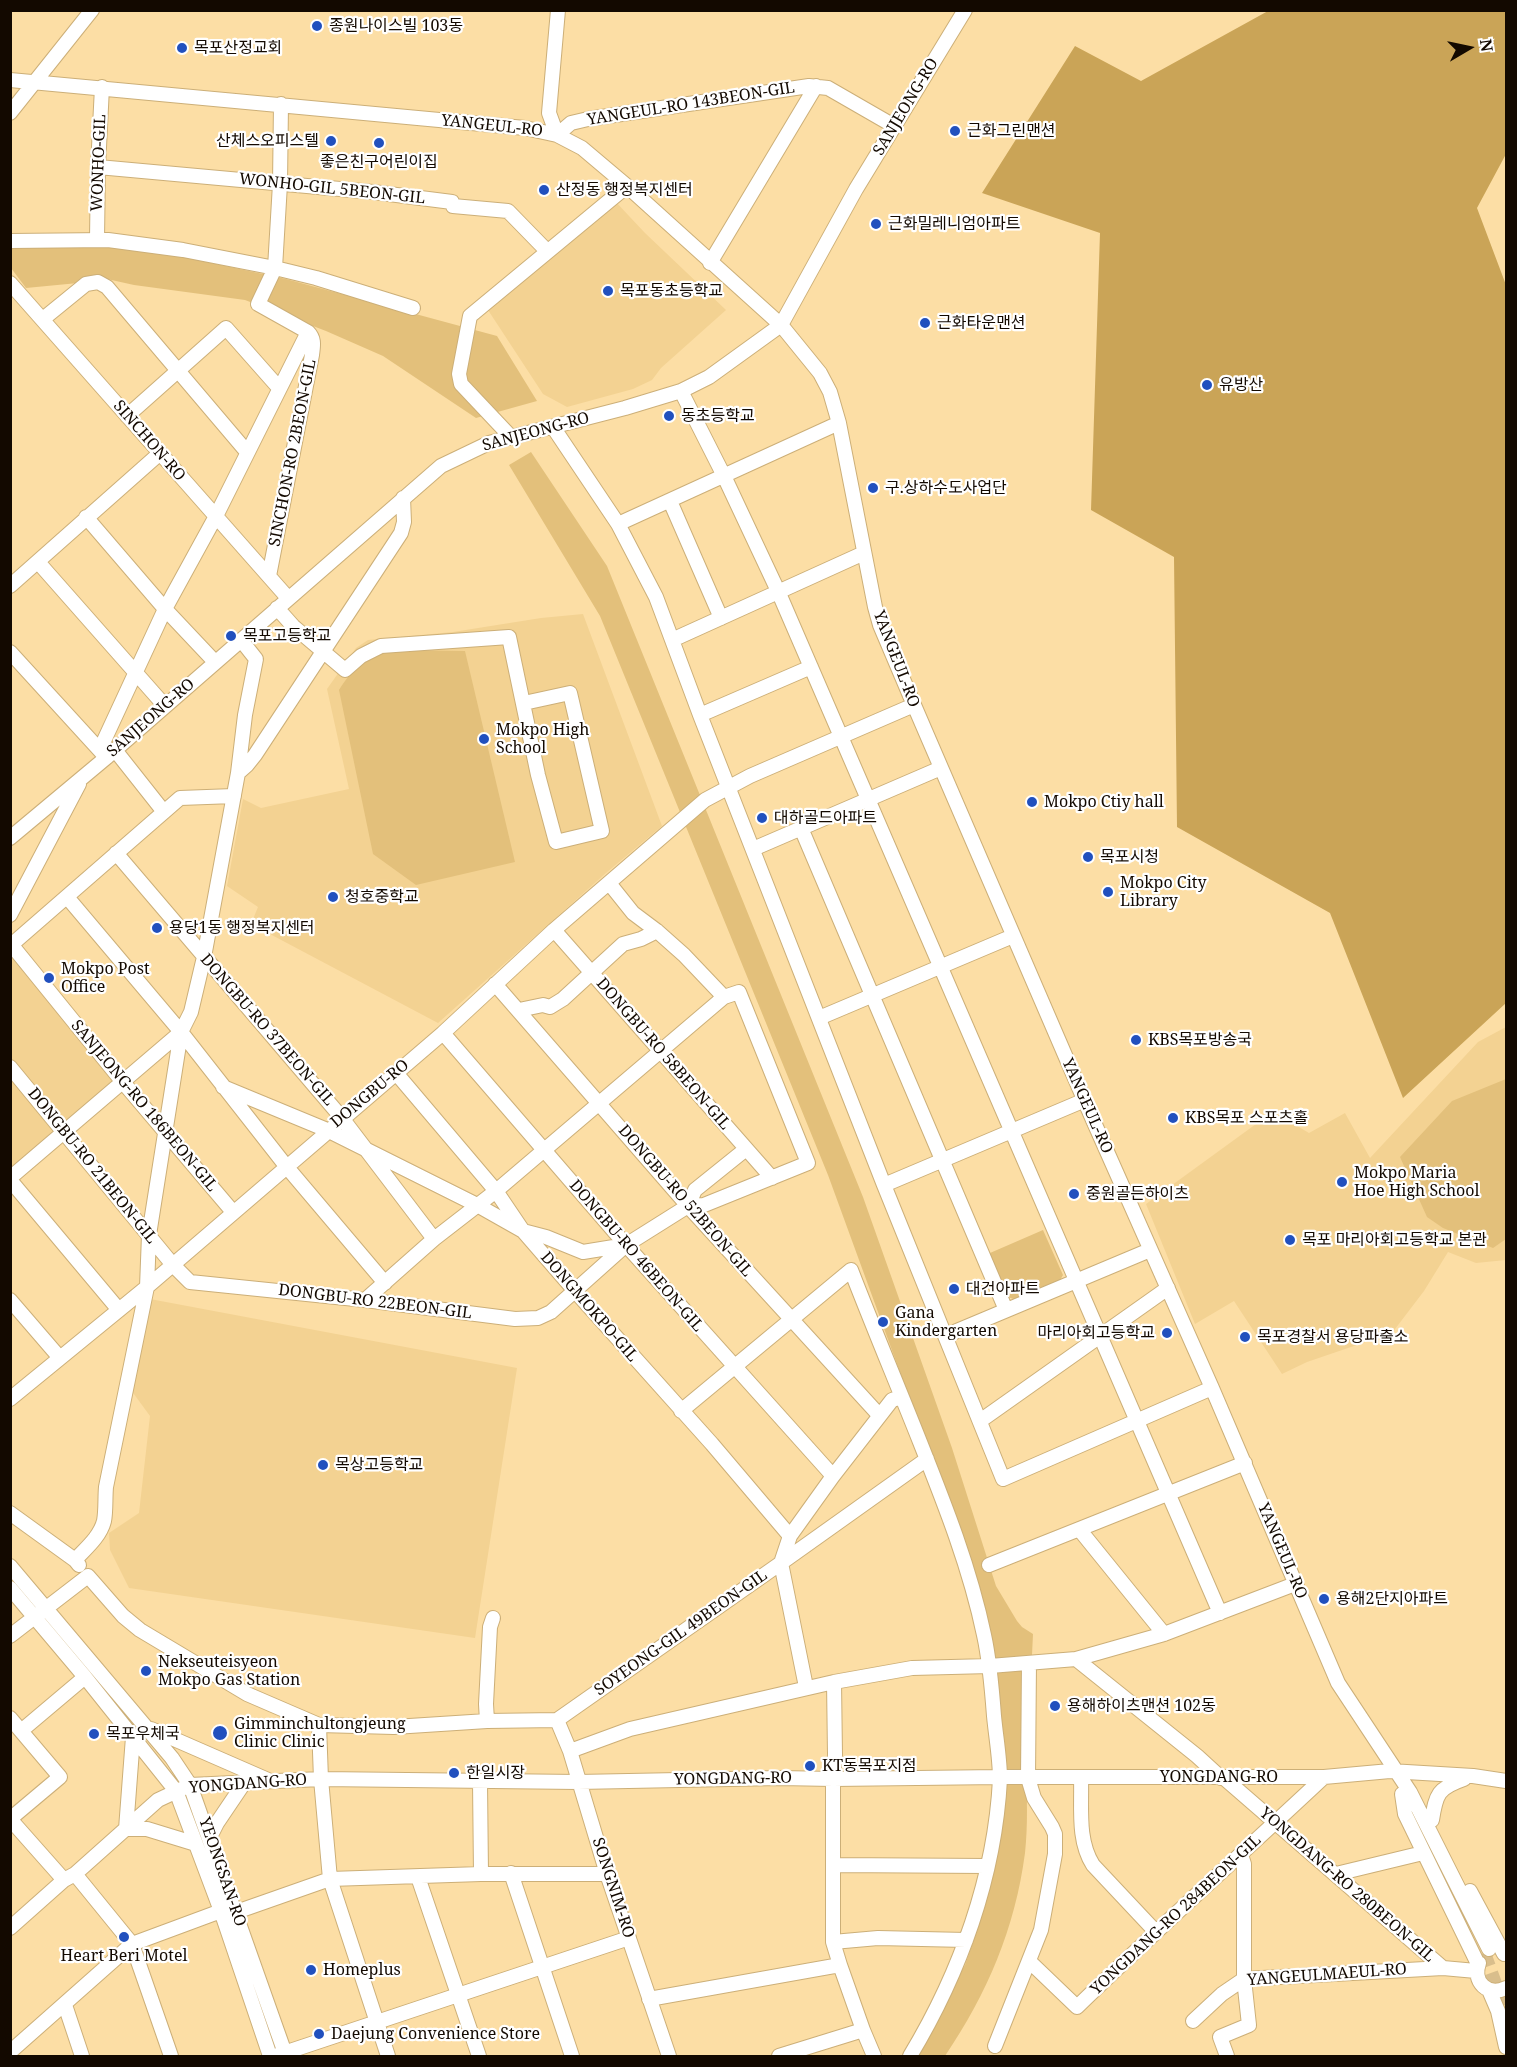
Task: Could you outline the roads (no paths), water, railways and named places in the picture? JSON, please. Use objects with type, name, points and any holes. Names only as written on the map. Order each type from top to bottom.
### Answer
[{"type":"street","points":[[10,113],[92,10]]},
{"type":"street","points":[[557,135],[549,113],[558,10]]},
{"type":"street","name":"SANJEONG-RO","points":[[10,838],[434,472],[454,459],[489,443],[681,391],[708,377],[780,325],[894,126],[965,10]]},
{"type":"street","name":"YANGEUL-RO","points":[[10,80],[525,128],[557,135],[582,148],[627,186],[780,325],[820,373],[830,392],[839,423],[880,625],[1013,936],[1245,1463],[1338,1683],[1368,1726],[1406,1793],[1482,1959]]},
{"type":"street","name":"YANGEUL-RO 143BEON-GIL","points":[[557,135],[571,123],[588,118],[808,86],[822,87]]},
{"type":"street","name":"WONHO-GIL","points":[[97,239],[102,87]]},
{"type":"street","points":[[710,263],[822,87],[894,126]]},
{"type":"street","points":[[111,753],[102,745],[135,672],[165,609],[216,516],[308,332],[258,304],[275,268],[280,184],[281,104]]},
{"type":"street","name":"WONHO-GIL 5BEON-GIL","points":[[98,167],[440,200],[452,202],[453,206],[508,211],[547,250]]},
{"type":"street","points":[[511,437],[461,384],[459,374],[470,316],[627,186]]},
{"type":"street","points":[[10,241],[97,239],[144,244],[275,268],[316,278],[413,308]]},
{"type":"street","points":[[43,319],[86,284],[98,282],[107,287],[247,452]]},
{"type":"street","name":"SINCHON-RO","points":[[12,286],[288,598]]},
{"type":"street","points":[[127,416],[226,328],[279,388]]},
{"type":"street","name":"SINCHON-RO 2BEON-GIL","points":[[269,576],[312,355],[313,341],[308,332]]},
{"type":"street","points":[[681,391],[778,591],[1220,1613]]},
{"type":"street","points":[[618,524],[839,423]]},
{"type":"street","points":[[553,427],[618,524],[656,597],[884,1185],[1003,1479],[1212,1388]]},
{"type":"street","points":[[10,586],[159,454]]},
{"type":"street","points":[[238,773],[255,755],[401,533],[404,522],[403,498]]},
{"type":"street","points":[[670,501],[721,618]]},
{"type":"street","points":[[86,517],[165,609],[215,662]]},
{"type":"street","points":[[672,640],[864,554]]},
{"type":"street","points":[[38,562],[165,706]]},
{"type":"street","points":[[277,608],[293,626],[345,670],[361,656],[381,646],[509,637],[538,775],[556,842],[602,831],[570,693],[524,703]]},
{"type":"street","points":[[75,1560],[95,1537],[104,1521],[106,1487],[147,1287],[149,1235],[181,1032],[191,1012],[204,957],[234,796],[245,715],[256,659],[241,640]]},
{"type":"street","points":[[10,652],[111,753],[164,812]]},
{"type":"street","points":[[700,715],[811,667]]},
{"type":"street","name":"DONGBU-RO","points":[[10,1399],[147,1287],[327,1130],[443,1033],[554,930],[696,807],[728,787],[914,705]]},
{"type":"street","points":[[753,849],[941,768]]},
{"type":"street","points":[[10,915],[81,778]]},
{"type":"street","points":[[11,944],[180,798],[234,796]]},
{"type":"street","points":[[801,828],[1006,1310]]},
{"type":"street","name":"DONGBU-RO 37BEON-GIL","points":[[116,853],[342,1118],[434,1239]]},
{"type":"street","points":[[609,883],[633,914],[684,955],[724,997]]},
{"type":"street","points":[[66,897],[181,1032],[286,1166],[385,1283]]},
{"type":"street","name":"DONGBU-RO 58BEON-GIL","points":[[554,930],[772,1178]]},
{"type":"street","points":[[519,1011],[543,1005],[550,1007],[563,999],[622,944],[641,939],[657,931]]},
{"type":"street","points":[[819,1018],[1013,936]]},
{"type":"street","name":"SANJEONG-RO 186BEON-GIL","points":[[11,944],[122,1081],[233,1212]]},
{"type":"street","name":"DONGBU-RO 52BEON-GIL","points":[[495,984],[688,1206],[879,1415]]},
{"type":"street","points":[[223,1087],[327,1130],[477,1205],[524,1231],[583,1252],[626,1245],[688,1206],[704,1205],[808,1164],[739,992],[724,997],[496,1191],[477,1205],[434,1239],[365,1300]]},
{"type":"street","points":[[119,1310],[10,1179],[181,1032]]},
{"type":"street","name":"DONGBU-RO 46BEON-GIL","points":[[443,1033],[626,1245],[833,1476]]},
{"type":"street","name":"DONGBU-RO 21BEON-GIL","points":[[10,1067],[173,1265]]},
{"type":"street","name":"DONGMOKPO-GIL","points":[[396,1072],[496,1191],[524,1231],[790,1536]]},
{"type":"street","points":[[884,1185],[1085,1100]]},
{"type":"street","points":[[688,1206],[695,1190],[746,1149]]},
{"type":"street","name":"DONGBU-RO 22BEON-GIL","points":[[173,1265],[190,1282],[524,1319],[546,1315],[626,1245]]},
{"type":"street","points":[[945,1336],[1150,1250]]},
{"type":"street","points":[[681,1411],[850,1270],[927,1459],[965,1562],[990,1666],[1000,1777],[993,1841],[966,1940],[940,2001],[910,2056]]},
{"type":"street","points":[[980,1421],[1168,1288]]},
{"type":"street","points":[[10,1300],[60,1358]]},
{"type":"street","name":"SOYEONG-GIL 49BEON-GIL","points":[[557,1720],[782,1563],[790,1536],[879,1415],[892,1400],[901,1396]]},
{"type":"street","points":[[806,1688],[782,1563],[927,1459]]},
{"type":"street","points":[[989,1565],[1245,1463]]},
{"type":"street","points":[[10,1513],[75,1560],[123,1616],[140,1630],[248,1695],[319,1725],[394,1727],[488,1721],[557,1720]]},
{"type":"street","points":[[1079,1529],[1164,1634]]},
{"type":"street","name":"YEONGSAN-RO","points":[[10,1566],[172,1758],[190,1785],[236,1912],[279,2056]]},
{"type":"street","points":[[10,1636],[88,1576]]},
{"type":"street","points":[[570,1751],[630,1729],[834,1682],[912,1668],[1029,1664],[1076,1659],[1164,1634],[1295,1584]]},
{"type":"street","name":"YEONGSAN-RO","points":[[10,1588],[176,1791],[279,2056]]},
{"type":"street","points":[[488,1721],[486,1704],[490,1626],[493,1618]]},
{"type":"street","name":"YONGDANG-RO 280BEON-GIL","points":[[1076,1659],[1197,1756],[1443,1968]]},
{"type":"street","points":[[995,2046],[1041,1930],[1055,1854],[1055,1834],[1034,1798],[1028,1778],[1029,1664]]},
{"type":"street","points":[[21,1731],[85,1677]]},
{"type":"street","points":[[834,1682],[832,1942],[874,2056]]},
{"type":"street","points":[[10,1718],[60,1778],[10,1819],[70,1877],[132,1944],[171,2056]]},
{"type":"street","name":"SONGNIM-RO","points":[[557,1720],[570,1751],[607,1874],[669,2056]]},
{"type":"street","points":[[319,1725],[321,1779],[330,1879],[388,2056]]},
{"type":"street","points":[[147,1728],[273,1782]]},
{"type":"street","points":[[133,1737],[126,1829],[147,1829],[196,1844]]},
{"type":"street","name":"YONGDANG-RO","points":[[10,1928],[158,1800],[190,1785],[321,1779],[578,1782],[780,1778],[1222,1778],[1324,1777],[1394,1772],[1473,1776],[1506,1781]]},
{"type":"street","points":[[1432,1820],[1436,1798],[1449,1784],[1473,1776]]},
{"type":"street","name":"YONGDANG-RO 284BEON-GIL","points":[[1029,1961],[1077,2007],[1155,1931],[1324,1777]]},
{"type":"street","points":[[1081,1778],[1083,1845],[1087,1857],[1155,1931]]},
{"type":"street","points":[[480,1782],[481,1874]]},
{"type":"street","points":[[210,1837],[244,1783]]},
{"type":"street","points":[[1406,1793],[1432,1820],[1505,1955]]},
{"type":"street","points":[[1406,1793],[1405,1814],[1423,1853],[1482,1959],[1478,1981],[1489,1990],[1498,2011],[1506,2047]]},
{"type":"street","points":[[1336,1874],[1423,1853]]},
{"type":"street","points":[[1227,2056],[1220,2037],[1249,2025],[1244,1979],[1244,1864],[1241,1855]]},
{"type":"street","points":[[833,1865],[987,1866]]},
{"type":"street","points":[[12,2047],[65,2005],[132,1944],[221,1911],[236,1912],[330,1879],[511,1873],[607,1874]]},
{"type":"street","points":[[511,1873],[572,2056]]},
{"type":"street","points":[[418,1877],[479,2056]]},
{"type":"street","points":[[279,2056],[629,1938]]},
{"type":"street","points":[[832,1942],[878,1938],[966,1940]]},
{"type":"street","points":[[1482,1959],[1492,1953],[1505,1955]]},
{"type":"street","name":"YANGEULMAEUL-RO","points":[[1193,2021],[1222,1994],[1244,1979],[1443,1968],[1482,1959]]},
{"type":"street","points":[[649,1999],[840,1965]]},
{"type":"street","points":[[1489,1990],[1499,1991],[1506,1988]]},
{"type":"street","points":[[65,2005],[82,2056]]},
{"type":"street","points":[[779,2056],[863,2030]]},
{"type":"tunnel","points":[[1484,1953],[1506,2014]]},
{"type":"place","name":"종원나이스빌 103동","points":[[317,26]]},
{"type":"place","name":"목포산정교회","points":[[182,48]]},
{"type":"place","name":"근화그린맨션","points":[[955,131]]},
{"type":"place","name":"산체스오피스텔","points":[[331,141]]},
{"type":"place","name":"좋은친구어린이집","points":[[379,143]]},
{"type":"place","name":"산정동 행정복지센터","points":[[544,190]]},
{"type":"place","name":"근화밀레니엄아파트","points":[[876,224]]},
{"type":"place","name":"목포동초등학교","points":[[608,291]]},
{"type":"place","name":"근화타운맨션","points":[[925,323]]},
{"type":"place","name":"유방산","points":[[1207,385]]},
{"type":"place","name":"동초등학교","points":[[669,416]]},
{"type":"place","name":"구.상하수도사업단","points":[[873,488]]},
{"type":"place","name":"목포고등학교","points":[[231,636]]},
{"type":"place","name":"Mokpo High School","points":[[484,739]]},
{"type":"place","name":"Mokpo Ctiy hall","points":[[1032,802]]},
{"type":"place","name":"대하골드아파트","points":[[762,818]]},
{"type":"place","name":"목포시청","points":[[1088,857]]},
{"type":"place","name":"Mokpo City Library","points":[[1108,892]]},
{"type":"place","name":"청호중학교","points":[[333,897]]},
{"type":"place","name":"용당1동 행정복지센터","points":[[157,928]]},
{"type":"place","name":"Mokpo Post Office","points":[[49,978]]},
{"type":"place","name":"KBS목포방송국","points":[[1136,1040]]},
{"type":"place","name":"KBS목포 스포츠홀","points":[[1173,1118]]},
{"type":"place","name":"Mokpo Maria Hoe High School","points":[[1342,1182]]},
{"type":"place","name":"중원골든하이츠","points":[[1074,1194]]},
{"type":"place","name":"목포 마리아회고등학교 본관","points":[[1290,1240]]},
{"type":"place","name":"대건아파트","points":[[954,1289]]},
{"type":"place","name":"Gana Kindergarten","points":[[883,1322]]},
{"type":"place","name":"마리아회고등학교","points":[[1167,1333]]},
{"type":"place","name":"목포경찰서 용당파출소","points":[[1245,1337]]},
{"type":"place","name":"목상고등학교","points":[[323,1465]]},
{"type":"place","name":"용해2단지아파트","points":[[1324,1599]]},
{"type":"place","name":"Nekseuteisyeon Mokpo Gas Station","points":[[146,1671]]},
{"type":"place","name":"용해하이츠맨션 102동","points":[[1055,1706]]},
{"type":"place","name":"Gimminchultongjeung Clinic Clinic","points":[[220,1733]]},
{"type":"place","name":"목포우체국","points":[[94,1734]]},
{"type":"place","name":"KT동목포지점","points":[[810,1766]]},
{"type":"place","name":"한일시장","points":[[454,1773]]},
{"type":"place","name":"Heart Beri Motel","points":[[124,1937]]},
{"type":"place","name":"Homeplus","points":[[311,1970]]},
{"type":"place","name":"Daejung Convenience Store","points":[[319,2034]]}]
